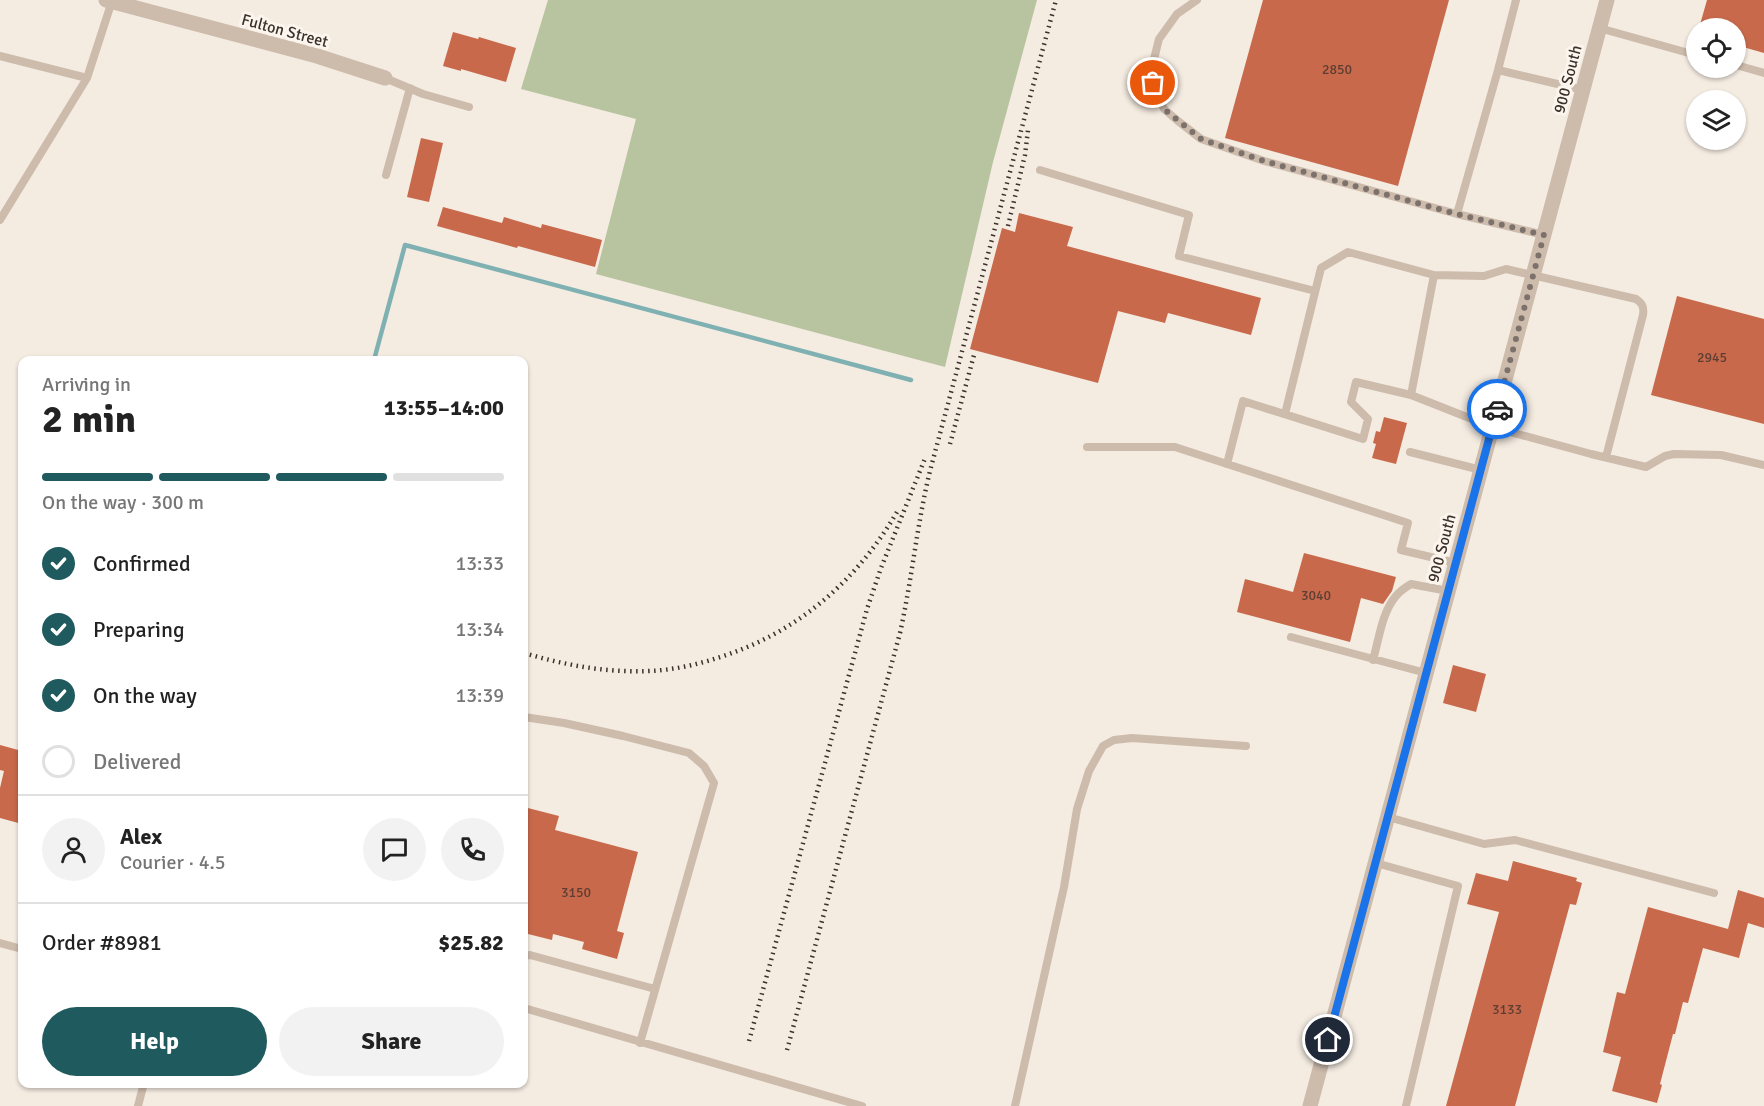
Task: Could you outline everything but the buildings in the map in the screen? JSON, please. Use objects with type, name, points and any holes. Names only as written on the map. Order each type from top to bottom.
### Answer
[{"type":"street","name":"Fulton Street","points":[[110,0],[317,56],[385,78]]},
{"type":"street","name":"900 South","points":[[1310,1106],[1607,0]]},
{"type":"lane","points":[[0,220],[87,78],[110,0]]},
{"type":"lane","points":[[1197,0],[1177,14],[1159,39],[1153,63],[1153,83],[1164,109],[1201,139],[1264,161],[1457,214],[1544,235]]},
{"type":"lane","points":[[1457,214],[1516,0]]},
{"type":"lane","points":[[1599,28],[1686,52]]},
{"type":"lane","points":[[0,56],[87,78]]},
{"type":"lane","points":[[1746,68],[1764,73]]},
{"type":"lane","points":[[1498,70],[1583,90]]},
{"type":"lane","points":[[385,78],[423,94],[469,107]]},
{"type":"lane","points":[[386,175],[410,88]]},
{"type":"lane","points":[[1040,170],[1189,215],[1179,256],[1315,291]]},
{"type":"lane","points":[[1285,414],[1321,268],[1348,252],[1434,275],[1484,276],[1506,269],[1636,299],[1644,308],[1606,458]]},
{"type":"lane","points":[[1411,394],[1434,275]]},
{"type":"lane","points":[[1227,464],[1243,401],[1364,439],[1368,419],[1351,402],[1356,382],[1411,394],[1492,427],[1646,467],[1665,456],[1674,454],[1721,455],[1764,465]]},
{"type":"lane","points":[[1087,447],[1175,447],[1408,523],[1401,550],[1456,563]]},
{"type":"lane","points":[[1410,452],[1481,470]]},
{"type":"lane","points":[[1373,660],[1390,603],[1397,593],[1411,584],[1448,591]]},
{"type":"lane","points":[[1291,637],[1426,673]]},
{"type":"lane","points":[[528,718],[564,723],[689,753],[704,766],[714,783],[640,1043]]},
{"type":"lane","points":[[1015,1106],[1064,886],[1077,809],[1089,771],[1103,746],[1114,740],[1132,738],[1246,746]]},
{"type":"lane","points":[[1388,817],[1484,844],[1515,840],[1714,893]]},
{"type":"lane","points":[[1376,863],[1458,886],[1406,1106]]},
{"type":"lane","points":[[0,943],[18,948]]},
{"type":"lane","points":[[528,955],[655,989]]},
{"type":"lane","points":[[528,1009],[862,1106]]},
{"type":"lane","points":[[138,1106],[143,1088]]},
{"type":"green space","points":[[548,0],[1037,0],[993,162],[945,367],[596,274],[636,119],[521,89]]},
{"type":"waterway","points":[[375,356],[405,245],[911,380]]},
{"type":"railway","points":[[787,1050],[900,633],[930,471],[1056,0]]},
{"type":"railway","points":[[1008,226],[1025,155],[1028,130]]},
{"type":"railway","points":[[950,444],[974,355]]},
{"type":"railway","points":[[749,1041],[867,609],[926,456]]},
{"type":"railway","points":[[528,654],[586,667],[618,671],[650,671],[692,665],[746,648],[798,620],[843,583],[863,561],[897,512]]},
{"type":"way so far","points":[[1153,83],[1164,109],[1201,139],[1264,161],[1457,214],[1544,235],[1497,409]]},
{"type":"route","points":[[1328,1040],[1497,409]]}]
